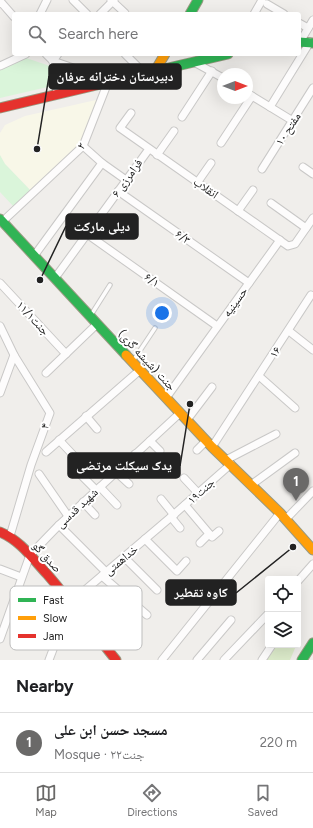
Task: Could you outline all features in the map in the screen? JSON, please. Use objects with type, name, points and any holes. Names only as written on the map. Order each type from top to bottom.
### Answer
[{"type":"street","points":[[41,12],[47,0]]},
{"type":"street","points":[[73,0],[85,12]]},
{"type":"street","points":[[191,12],[198,0]]},
{"type":"street","points":[[0,1],[12,15]]},
{"type":"street","points":[[102,12],[112,1],[124,12]]},
{"type":"street","points":[[255,12],[263,1],[281,12]]},
{"type":"street","points":[[301,39],[313,20]]},
{"type":"street","points":[[301,24],[308,28]]},
{"type":"street","points":[[270,107],[311,43],[301,42]]},
{"type":"street","points":[[0,66],[22,56]]},
{"type":"street","points":[[48,56],[53,61],[108,82]]},
{"type":"street","points":[[57,56],[53,61],[57,94]]},
{"type":"street","points":[[127,56],[145,74]]},
{"type":"street","points":[[155,71],[164,56]]},
{"type":"street","points":[[0,108],[220,56]]},
{"type":"street","points":[[194,62],[217,74]]},
{"type":"street","points":[[182,117],[212,71]]},
{"type":"street","name":"۲","points":[[1,220],[31,196],[83,146],[108,82]]},
{"type":"street","name":"مفتح ۱۰","points":[[262,169],[313,88]]},
{"type":"street","points":[[253,97],[293,121]]},
{"type":"street","points":[[221,143],[245,104]]},
{"type":"street","points":[[0,111],[12,106]]},
{"type":"street","name":"انقلاب","points":[[131,113],[120,128],[288,246],[295,244],[306,228]]},
{"type":"street","points":[[157,154],[174,132]]},
{"type":"street","points":[[83,146],[102,163],[126,180]]},
{"type":"street","name":"فرامرزی ۶","points":[[55,278],[149,149]]},
{"type":"street","points":[[34,256],[102,163]]},
{"type":"street","points":[[197,182],[211,163]]},
{"type":"street","points":[[303,167],[313,174]]},
{"type":"street","points":[[238,211],[253,190]]},
{"type":"street","name":"۶/۳","points":[[118,191],[249,283]]},
{"type":"street","points":[[271,203],[306,228],[313,218]]},
{"type":"street","name":"جنت (شیشه گری)","points":[[1,220],[209,444],[283,516],[313,550]]},
{"type":"street","name":"۶/۱","points":[[87,234],[217,326]]},
{"type":"street","name":"حسینیه","points":[[166,398],[280,240]]},
{"type":"street","name":"جنت۱۱/۱","points":[[0,283],[66,354]]},
{"type":"street","name":"۱۶","points":[[198,450],[209,444],[237,409],[311,295]]},
{"type":"street","points":[[46,373],[97,324]]},
{"type":"street","name":"۴","points":[[0,326],[14,355],[50,413],[31,465],[10,536]]},
{"type":"street","points":[[289,330],[313,350]]},
{"type":"street","points":[[0,393],[14,355]]},
{"type":"street","points":[[46,452],[140,370]]},
{"type":"street","points":[[259,376],[295,408]]},
{"type":"street","name":"شهید قدسی","points":[[30,555],[98,488],[150,441],[183,416],[212,387]]},
{"type":"street","points":[[86,416],[97,429]]},
{"type":"street","name":"جنت۱۹","points":[[173,516],[228,462],[276,434]]},
{"type":"street","points":[[59,440],[75,457]]},
{"type":"street","points":[[150,441],[160,451]]},
{"type":"street","points":[[251,485],[295,453]]},
{"type":"street","points":[[136,454],[148,467]]},
{"type":"street","points":[[116,472],[129,484]]},
{"type":"street","points":[[39,474],[49,491],[68,516]]},
{"type":"street","points":[[81,475],[117,505]]},
{"type":"street","points":[[184,478],[198,493]]},
{"type":"street","points":[[162,660],[234,571],[283,516],[313,491]]},
{"type":"street","points":[[161,499],[180,528]]},
{"type":"street","points":[[83,502],[95,515]]},
{"type":"street","points":[[185,505],[212,537],[219,530]]},
{"type":"street","name":"خداهمتی","points":[[89,586],[173,516]]},
{"type":"street","points":[[59,525],[117,586]]},
{"type":"street","name":"صدق گو","points":[[0,532],[10,536],[30,555],[56,586]]},
{"type":"street","points":[[200,543],[209,534]]},
{"type":"street","points":[[145,539],[177,571],[186,561]]},
{"type":"street","points":[[18,586],[30,555]]},
{"type":"street","points":[[124,557],[157,590]]},
{"type":"street","points":[[301,578],[313,564]]},
{"type":"street","points":[[0,569],[21,577]]},
{"type":"street","points":[[0,639],[10,609]]},
{"type":"street","points":[[142,610],[147,615]]},
{"type":"street","points":[[224,660],[265,617]]},
{"type":"street","points":[[197,660],[230,620]]},
{"type":"street","points":[[302,660],[313,643]]},
{"type":"street","points":[[262,660],[270,648]]},
{"type":"street","points":[[49,660],[53,650]]},
{"type":"street","name":"صدق گو","points":[[109,656],[116,660]]},
{"type":"lane","points":[[90,316],[110,285]]},
{"type":"lane","points":[[132,362],[155,328]]},
{"type":"shaded area","points":[[96,100],[98,102],[82,142],[30,190],[0,157],[0,133],[5,125],[25,116]]},
{"type":"green space","points":[[26,58],[50,66],[52,86],[0,98],[0,68]]},
{"type":"green space","points":[[0,155],[5,164],[30,190],[14,207],[0,192]]},
{"type":"green space","points":[[274,648],[295,648],[290,660],[265,660]]},
{"type":"traffic: fast","points":[[191,12],[198,0]]},
{"type":"traffic: fast","points":[[301,42],[313,43]]},
{"type":"traffic: fast","points":[[164,69],[219,56]]},
{"type":"traffic: fast","points":[[0,219],[126,355]]},
{"type":"traffic: fast","points":[[302,660],[313,643]]},
{"type":"traffic: slow","points":[[155,71],[164,56]]},
{"type":"traffic: slow","points":[[126,355],[212,447],[280,513],[313,550]]},
{"type":"traffic: jam","points":[[0,108],[164,69]]},
{"type":"traffic: jam","points":[[0,532],[7,535],[20,545],[57,586]]},
{"type":"traffic: jam","points":[[108,650],[116,660]]},
{"type":"place","name":"دبیرستان دخترانه عرفان","points":[[37,149]]},
{"type":"place","name":"دیلی مارکت","points":[[40,280]]},
{"type":"place","name":"یدک سیکلت مرتضی","points":[[190,404]]},
{"type":"place","name":"مسجد حسن ابن علی","points":[[296,501]]},
{"type":"place","name":"کاوه تقطیر","points":[[293,547]]}]
